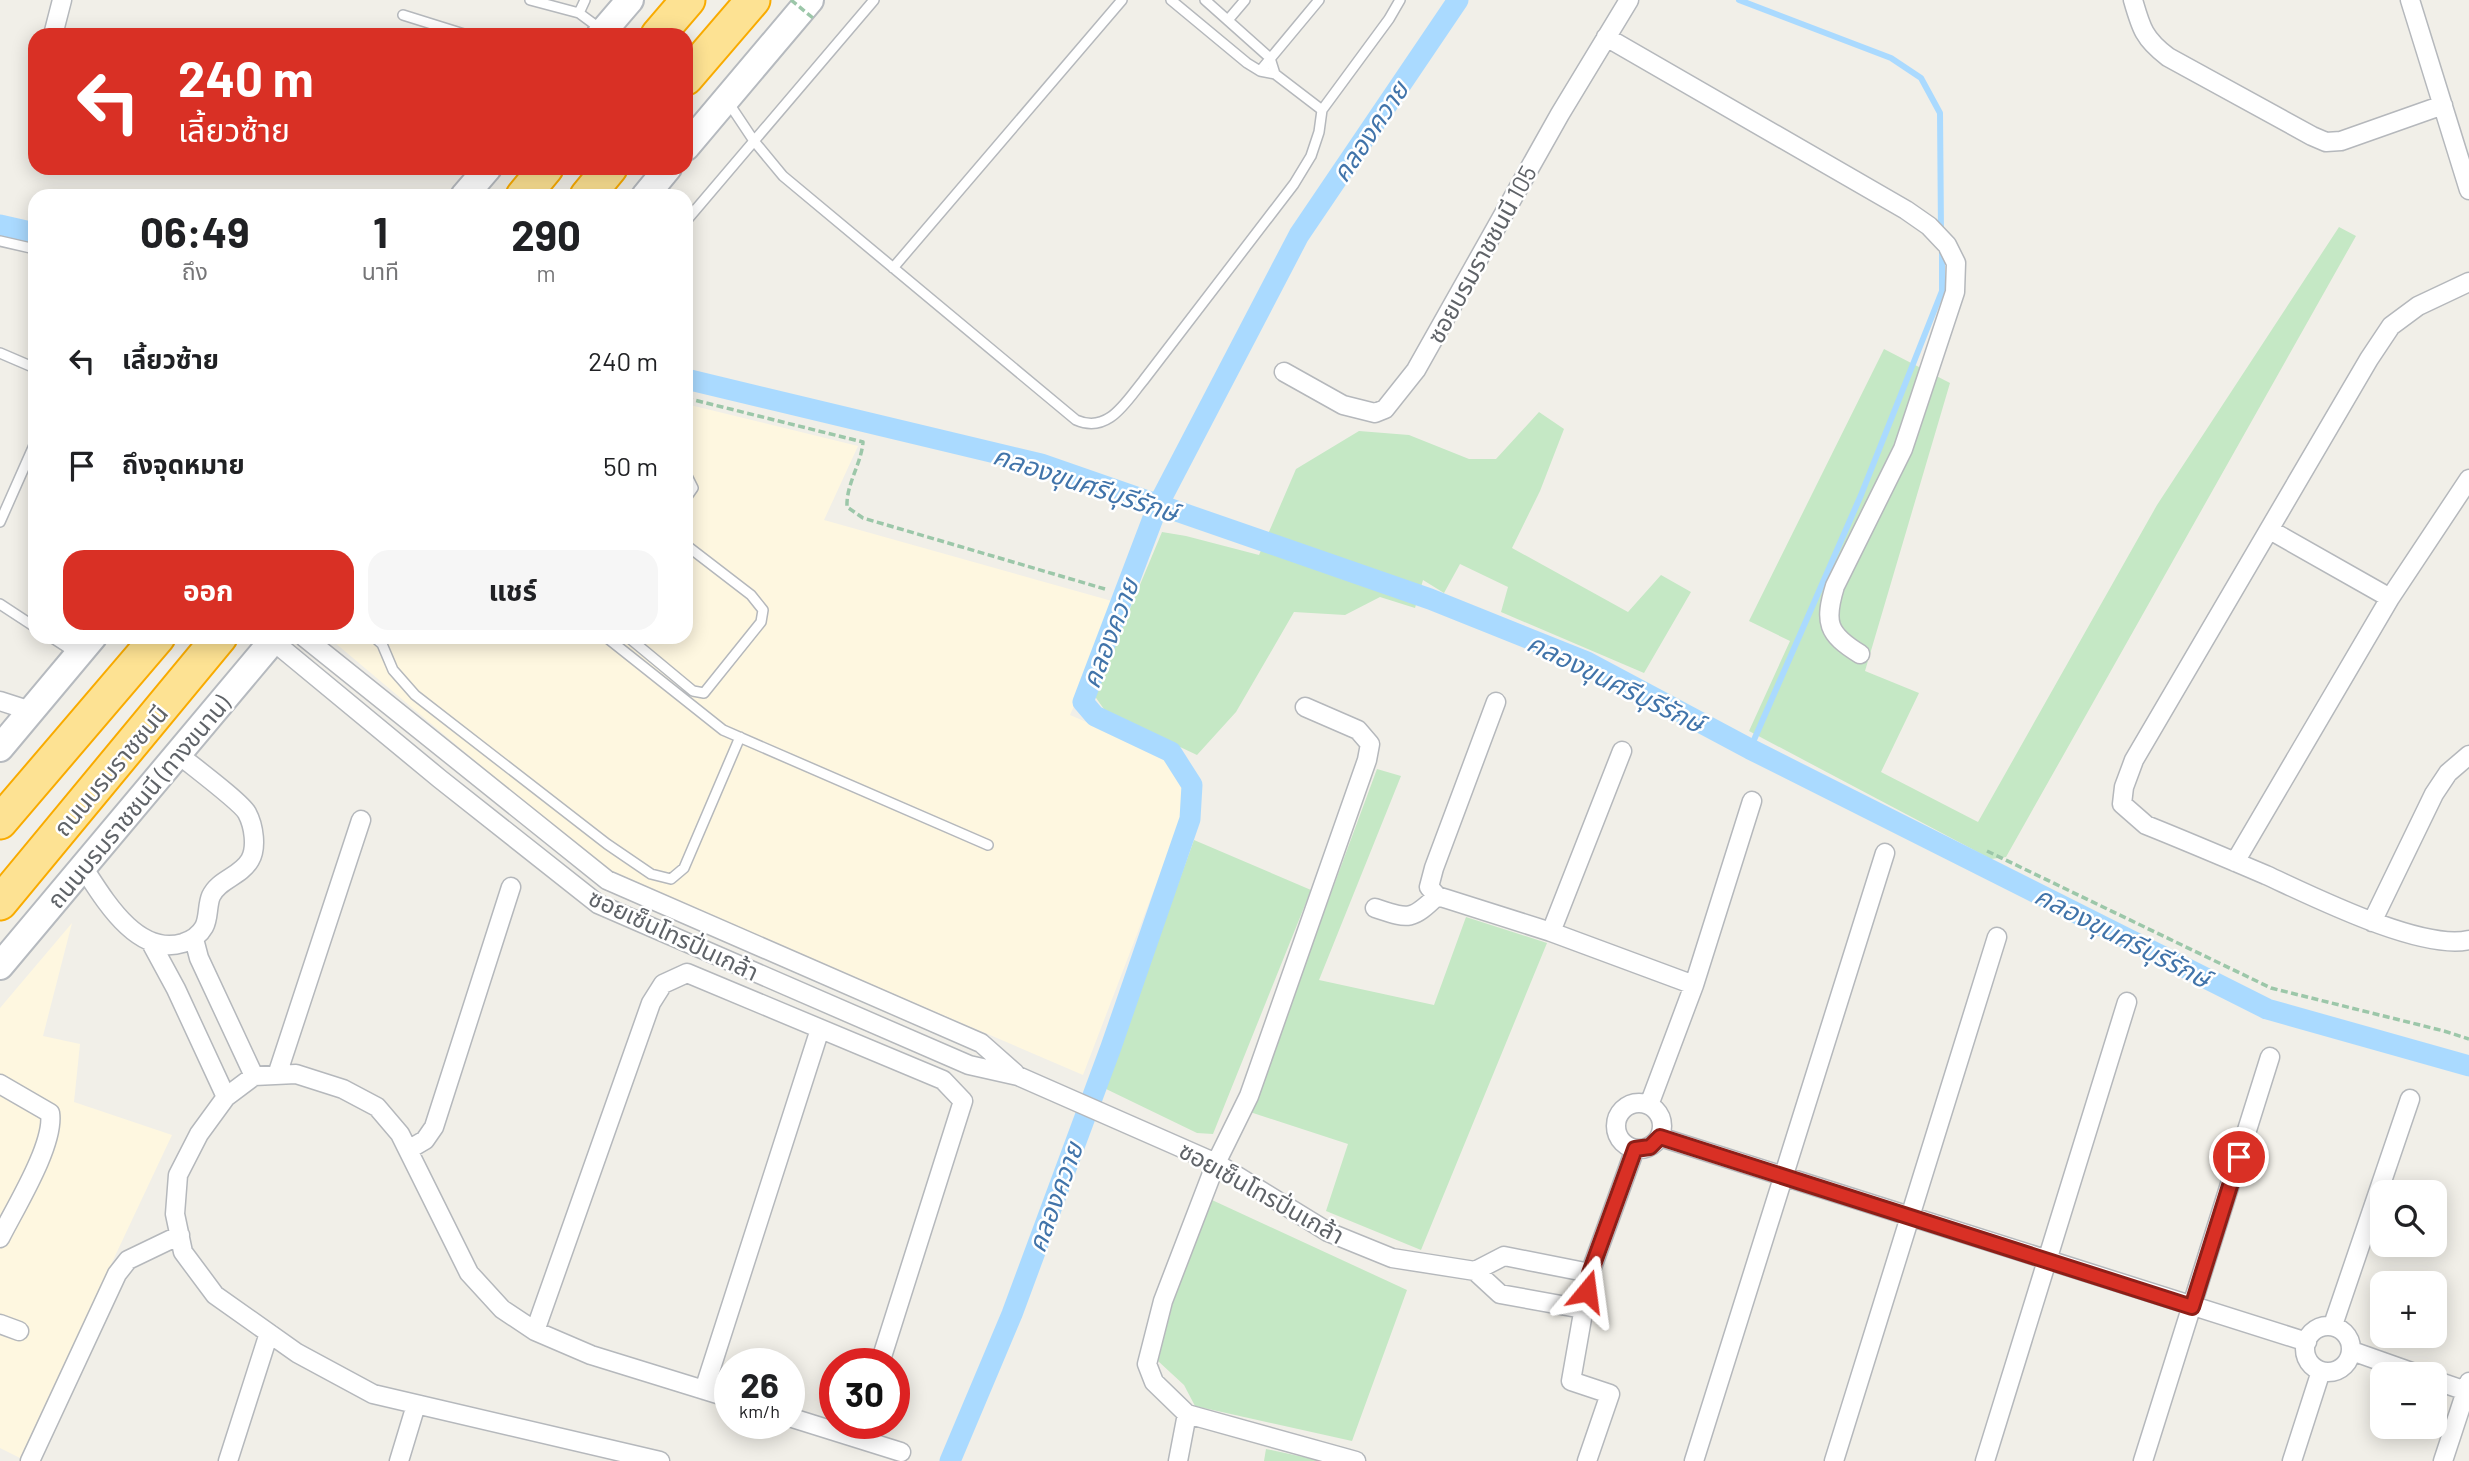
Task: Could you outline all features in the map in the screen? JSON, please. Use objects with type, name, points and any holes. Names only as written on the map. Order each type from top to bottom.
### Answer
[{"type":"highway","points":[[664,28],[688,0]]},
{"type":"highway","points":[[693,70],[753,0]]},
{"type":"highway","points":[[529,189],[540,175]]},
{"type":"highway","points":[[593,189],[604,175]]},
{"type":"highway","name":"ถนนบรมราชชนนี","points":[[0,822],[152,644]]},
{"type":"highway","name":"ถนนบรมราชชนนี","points":[[0,902],[214,644]]},
{"type":"main road","points":[[606,28],[630,0]]},
{"type":"main road","points":[[693,139],[812,9]]},
{"type":"main road","points":[[470,189],[482,175]]},
{"type":"main road","points":[[651,189],[662,175]]},
{"type":"main road","name":"ถนนบรมราชชนนี (ทางขนาน)","points":[[0,966],[270,644]]},
{"type":"main road","points":[[2,744],[86,646]]},
{"type":"street","points":[[55,28],[62,0]]},
{"type":"street","name":"ซอยบรมราชชนนี 105","points":[[1284,372],[1343,405],[1375,413],[1385,409],[1416,370],[1560,114],[1629,0]]},
{"type":"street","points":[[2133,0],[2140,23],[2151,44],[2168,57],[2326,142],[2341,141],[2443,105]]},
{"type":"street","points":[[2410,0],[2469,190]]},
{"type":"street","points":[[1606,37],[1906,210],[1941,239],[1956,263],[1955,292],[1903,449],[1835,586],[1829,605],[1828,620],[1833,633],[1860,654]]},
{"type":"street","points":[[2469,282],[2418,306],[2391,326],[2369,359],[2134,760],[2124,787],[2122,804],[2146,825],[2372,922],[2434,939],[2460,942],[2469,940]]},
{"type":"street","points":[[2235,862],[2390,598],[2469,479]]},
{"type":"street","points":[[2270,530],[2390,598]]},
{"type":"street","name":"ซอยเซ็นโทรปิ่นเกล้า","points":[[280,644],[440,779],[598,904],[969,1065],[1018,1076],[1114,1117],[1216,1163],[1328,1232],[1392,1258],[1475,1271]]},
{"type":"street","name":"ซอยเซ็นโทรปิ่นเกล้า","points":[[313,644],[607,880],[981,1042],[1018,1076]]},
{"type":"street","points":[[0,701],[31,711]]},
{"type":"street","points":[[1496,702],[1429,887],[1437,896],[1551,932],[1694,985]]},
{"type":"street","points":[[1306,707],[1358,730],[1370,744],[1367,760],[1249,1096],[1216,1163],[1163,1301],[1147,1364],[1154,1382],[1187,1414],[1356,1461]]},
{"type":"street","points":[[1551,932],[1622,751]]},
{"type":"street","points":[[83,867],[107,903],[131,930],[150,941],[176,945],[194,939],[204,927],[210,898],[217,886],[237,876],[251,859],[254,833],[247,812],[178,754]]},
{"type":"street","points":[[2372,922],[2434,794],[2448,773],[2469,755]]},
{"type":"street","points":[[1649,1105],[1694,985],[1752,801]]},
{"type":"street","points":[[277,1076],[361,820]]},
{"type":"street","points":[[1694,1461],[1885,853]]},
{"type":"street","points":[[408,1150],[425,1140],[434,1127],[511,887]]},
{"type":"street","points":[[1376,908],[1402,916],[1418,914],[1437,896]]},
{"type":"street","points":[[1834,1461],[1997,937]]},
{"type":"street","points":[[194,939],[199,958],[254,1076]]},
{"type":"street","points":[[150,941],[176,989],[226,1097]]},
{"type":"street","points":[[535,1331],[651,1003],[663,984],[687,973],[943,1080],[963,1101],[885,1348]]},
{"type":"street","points":[[1985,1461],[2127,1002]]},
{"type":"street","points":[[704,1390],[820,1029]]},
{"type":"street","points":[[2143,1461],[2270,1057]]},
{"type":"street","points":[[660,1461],[373,1394],[297,1353],[215,1295],[183,1252],[175,1213],[178,1175],[199,1134],[226,1097],[254,1076],[296,1074],[377,1107],[400,1134],[469,1273],[502,1309],[535,1331],[591,1355],[714,1393]]},
{"type":"street","points":[[0,1084],[50,1113],[52,1124],[46,1145],[0,1238]]},
{"type":"street","points":[[2333,1325],[2410,1099]]},
{"type":"street","points":[[1634,1104],[1649,1105],[1656,1109],[1662,1122],[1660,1137],[1650,1147],[1635,1149],[1622,1142],[1616,1127],[1617,1119],[1627,1107],[1634,1104]]},
{"type":"street","points":[[1660,1137],[2306,1342]]},
{"type":"street","points":[[1587,1461],[1610,1394],[1571,1381],[1590,1273],[1635,1149]]},
{"type":"street","points":[[30,1461],[117,1274],[128,1260],[180,1236]]},
{"type":"street","points":[[1583,1308],[1500,1294],[1475,1271],[1504,1256],[1590,1273]]},
{"type":"street","points":[[0,1324],[19,1331]]},
{"type":"street","points":[[2333,1325],[2349,1337],[2352,1351],[2347,1364],[2341,1368],[2321,1371],[2309,1362],[2305,1354],[2306,1342],[2318,1328],[2333,1325]]},
{"type":"street","points":[[228,1461],[269,1333]]},
{"type":"street","points":[[2352,1351],[2383,1362]]},
{"type":"street","points":[[2292,1461],[2321,1371]]},
{"type":"street","points":[[2443,1461],[2468,1388],[2447,1383]]},
{"type":"street","points":[[399,1461],[416,1405]]},
{"type":"street","points":[[1178,1461],[1187,1414]]},
{"type":"street","points":[[876,1439],[901,1452]]},
{"type":"street","points":[[578,1461],[584,1443]]},
{"type":"lane","points":[[530,0],[579,13],[596,28]]},
{"type":"lane","points":[[579,13],[585,0]]},
{"type":"lane","points":[[693,213],[874,0]]},
{"type":"lane","points":[[893,268],[1122,0]]},
{"type":"lane","points":[[1171,0],[1220,43],[1260,71],[1275,75],[1322,110]]},
{"type":"lane","points":[[1205,0],[1270,58],[1275,75]]},
{"type":"lane","points":[[1228,20],[1245,0]]},
{"type":"lane","points":[[1260,71],[1319,0]]},
{"type":"lane","points":[[727,99],[754,141],[783,176],[1076,420],[1088,425],[1102,424],[1118,411],[1143,382],[1294,184],[1311,156],[1319,132],[1322,110],[1401,0]]},
{"type":"lane","points":[[403,15],[445,28]]},
{"type":"lane","points":[[0,241],[28,247]]},
{"type":"lane","points":[[0,353],[28,365]]},
{"type":"lane","points":[[0,522],[28,459]]},
{"type":"lane","points":[[636,644],[693,691],[704,693],[761,622],[763,610],[751,595],[693,550]]},
{"type":"lane","points":[[0,604],[28,622]]},
{"type":"lane","points":[[382,644],[393,670],[415,695],[607,844],[651,874],[671,879],[684,867],[740,737]]},
{"type":"lane","points":[[615,644],[723,730],[988,845]]},
{"type":"path","points":[[791,0],[812,9]]},
{"type":"path","points":[[693,400],[863,442],[862,458],[846,494],[847,507],[863,518],[1105,589]]},
{"type":"path","points":[[1987,851],[2271,988],[2469,1039]]},
{"type":"shaded area","points":[[693,406],[858,446],[824,520],[1119,603],[1070,715],[1170,758],[1184,782],[1185,809],[1083,1075],[605,870],[336,644],[693,644]]},
{"type":"shaded area","points":[[72,923],[43,1036],[80,1044],[74,1102],[172,1135],[20,1458],[0,1448],[0,1008]]},
{"type":"green space","points":[[2339,227],[2356,236],[2006,857],[1991,859],[1749,731],[1790,641],[1749,621],[1884,349],[1950,383],[1865,671],[1919,693],[1881,772],[1978,822],[2157,505]]},
{"type":"green space","points":[[1539,412],[1564,429],[1540,491],[1512,548],[1628,612],[1661,575],[1691,592],[1644,673],[1501,612],[1508,587],[1460,564],[1444,593],[1423,580],[1415,608],[1380,597],[1345,615],[1294,612],[1236,712],[1197,755],[1106,712],[1094,695],[1162,532],[1259,555],[1296,469],[1359,431],[1409,435],[1469,459],[1496,459]]},
{"type":"green space","points":[[1377,769],[1401,776],[1319,980],[1434,1005],[1466,917],[1547,943],[1421,1250],[1326,1211],[1348,1144],[1250,1112]]},
{"type":"green space","points":[[1194,840],[1311,890],[1213,1134],[1197,1133],[1104,1088]]},
{"type":"green space","points":[[1212,1200],[1407,1290],[1352,1441],[1195,1406],[1184,1385],[1158,1361],[1175,1295]]},
{"type":"green space","points":[[1266,1449],[1322,1461],[1264,1461]]},
{"type":"waterway","name":"คลองควาย","points":[[950,1461],[1012,1314],[1111,1047],[1190,819],[1192,785],[1171,752],[1095,716],[1083,702],[1158,505],[1299,235],[1458,0]]},
{"type":"waterway","points":[[1739,0],[1891,58],[1921,78],[1940,113],[1941,233]]},
{"type":"waterway","name":"คลองขุนศรีบุรีรักษ์","points":[[0,225],[28,231]]},
{"type":"waterway","points":[[1750,749],[1861,495],[1942,291],[1942,247]]},
{"type":"waterway","name":"คลองขุนศรีบุรีรักษ์","points":[[693,381],[1041,464],[1430,599],[1587,662],[1750,749],[2267,1009],[2469,1066]]},
{"type":"route","points":[[1587,1291],[1590,1273],[1635,1149],[1650,1147],[1660,1137],[2192,1307],[2239,1157]]}]
